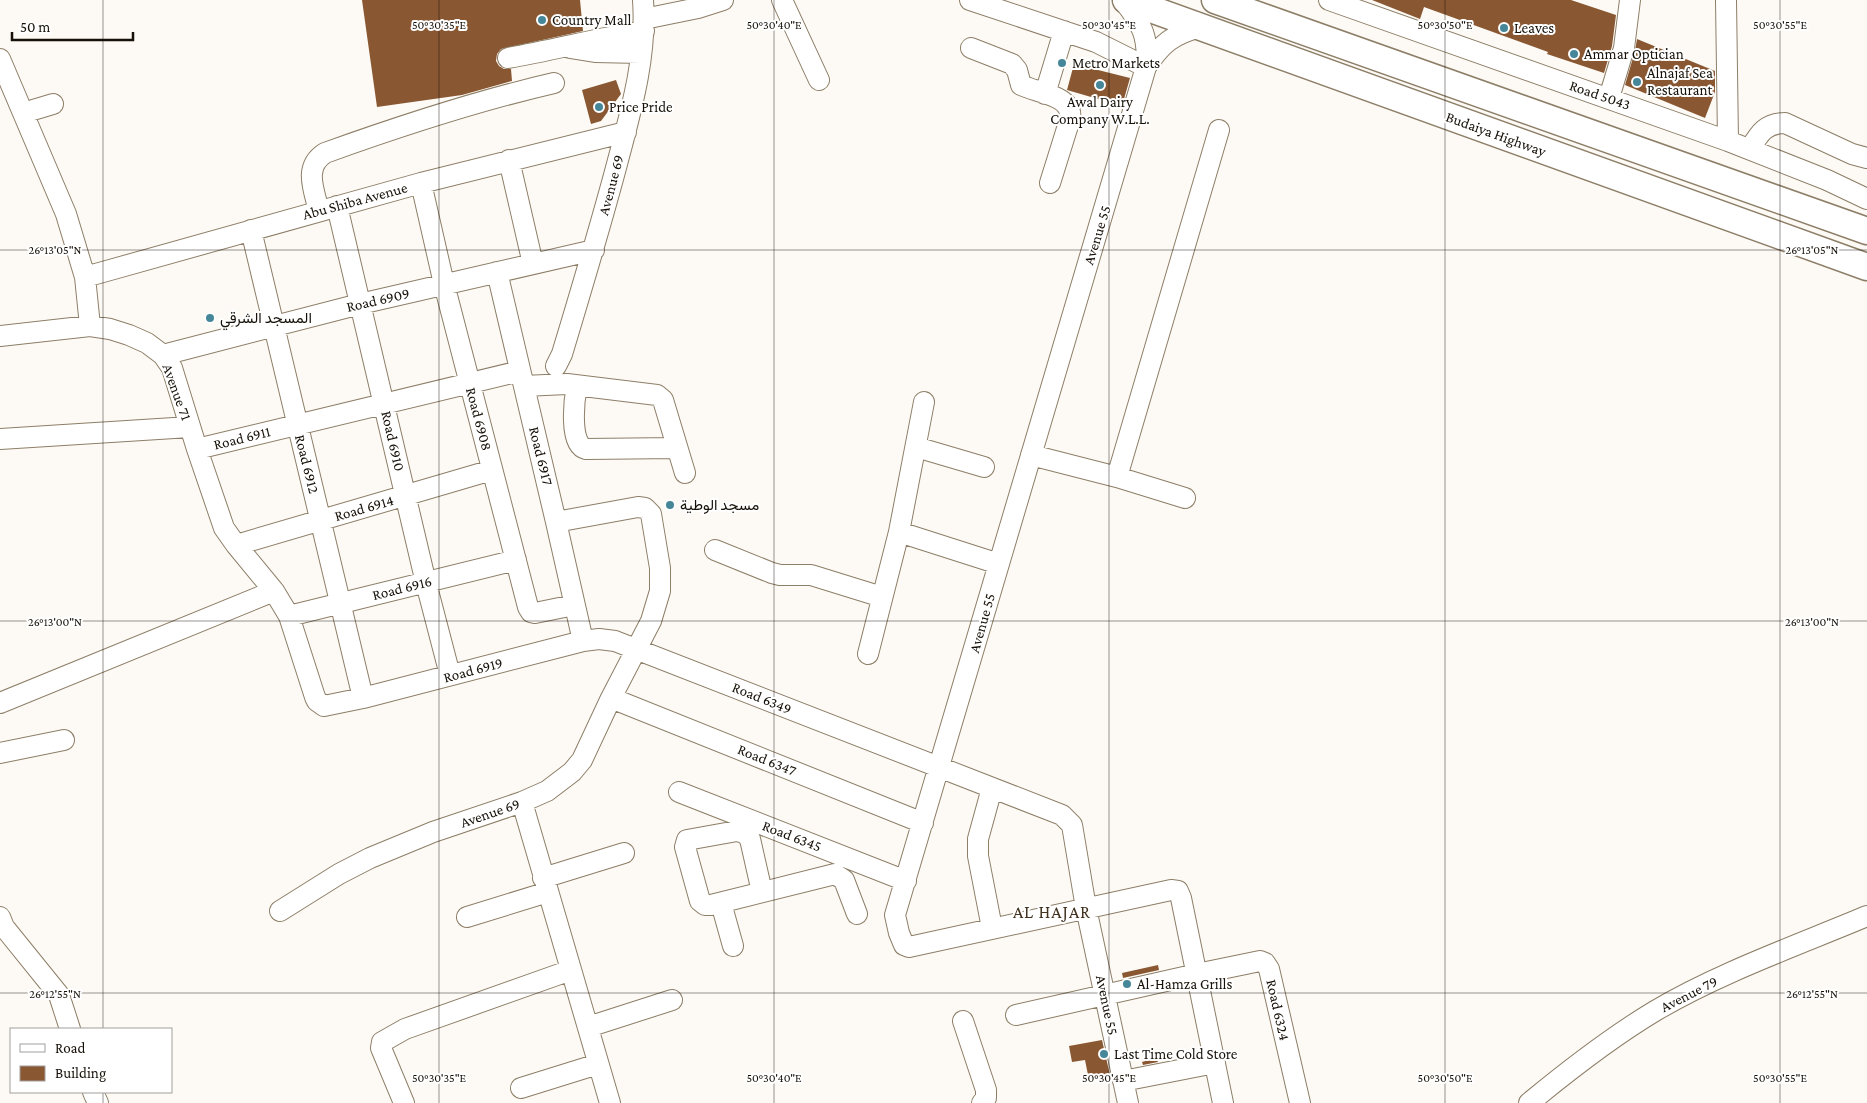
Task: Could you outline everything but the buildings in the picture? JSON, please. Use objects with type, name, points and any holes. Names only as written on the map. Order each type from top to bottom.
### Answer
[{"type":"main road","name":"Budaiya Highway","points":[[1124,0],[1867,267]]},
{"type":"main road","points":[[1215,0],[1867,231]]},
{"type":"street","points":[[508,58],[568,47],[601,37],[644,17],[698,8],[723,0]]},
{"type":"street","points":[[782,0],[819,80]]},
{"type":"street","points":[[970,0],[1096,42],[1146,67]]},
{"type":"street","name":"Avenue 55","points":[[1124,0],[1140,22],[1144,31],[1148,50],[1146,67],[939,768],[1062,816],[1072,825],[1086,908],[1128,1103]]},
{"type":"street","name":"Road 5043","points":[[1329,0],[1728,141],[1826,180],[1867,199]]},
{"type":"street","points":[[1608,98],[1624,48],[1630,0]]},
{"type":"street","points":[[1726,0],[1728,141]]},
{"type":"street","name":"Avenue 69","points":[[556,366],[562,354],[594,250],[626,132],[642,53],[644,17]]},
{"type":"street","name":"Avenue 55","points":[[1146,67],[1165,42],[1184,32],[1200,27]]},
{"type":"street","points":[[1045,94],[1064,31]]},
{"type":"street","points":[[568,47],[586,52],[642,53]]},
{"type":"street","points":[[971,48],[1012,64],[1017,70],[1021,85],[1063,101],[1070,109],[1071,114],[1050,184]]},
{"type":"street","points":[[0,59],[66,214],[85,277],[90,326],[0,336]]},
{"type":"street","name":"Road 6910","points":[[450,676],[360,304],[328,208],[311,174],[315,162],[325,154],[421,120],[511,93],[554,83]]},
{"type":"street","points":[[23,113],[53,104]]},
{"type":"street","points":[[1750,150],[1765,127],[1774,123],[1784,123],[1852,154],[1867,158]]},
{"type":"street","points":[[1117,477],[1219,130]]},
{"type":"street","name":"Abu Shiba Avenue","points":[[85,277],[420,183],[626,132]]},
{"type":"street","points":[[509,160],[533,264]]},
{"type":"street","name":"Road 6908","points":[[420,183],[469,383],[528,607],[531,612],[535,613],[574,605]]},
{"type":"street","name":"Road 6912","points":[[251,230],[363,698]]},
{"type":"street","name":"Road 6909","points":[[163,355],[360,304],[594,250]]},
{"type":"street","name":"Road 6917","points":[[497,272],[583,641]]},
{"type":"street","name":"Avenue 71","points":[[90,326],[110,329],[129,335],[146,343],[163,355],[172,368],[224,528],[274,591],[289,616],[317,701],[324,706],[329,706],[363,698]]},
{"type":"street","name":"Road 6911","points":[[197,449],[469,383],[522,378],[657,395],[663,400],[685,473]]},
{"type":"street","points":[[577,386],[574,414],[578,443],[581,447],[586,449],[677,448]]},
{"type":"street","points":[[868,654],[899,532],[924,402]]},
{"type":"street","points":[[0,439],[190,426]]},
{"type":"street","points":[[916,447],[984,467]]},
{"type":"street","points":[[1031,455],[1117,477],[1184,498]]},
{"type":"street","name":"Road 6914","points":[[236,545],[492,470]]},
{"type":"street","name":"Avenue 69","points":[[280,911],[339,874],[393,847],[522,802],[547,791],[572,772],[582,760],[611,698],[651,621],[660,591],[660,568],[649,510],[642,507],[556,522]]},
{"type":"street","points":[[899,532],[999,564]]},
{"type":"street","points":[[715,550],[772,573],[812,574],[882,597]]},
{"type":"street","name":"Road 6916","points":[[289,616],[516,560]]},
{"type":"street","points":[[0,703],[274,591]]},
{"type":"street","name":"Road 6349","points":[[583,641],[598,639],[615,641],[637,648],[939,768]]},
{"type":"street","name":"Road 6919","points":[[363,698],[583,641]]},
{"type":"street","name":"Road 6347","points":[[611,698],[923,823]]},
{"type":"street","points":[[0,753],[64,740]]},
{"type":"street","points":[[939,768],[895,914],[899,933],[905,946],[909,947],[1171,890],[1178,892],[1181,898],[1223,1103]]},
{"type":"street","points":[[992,788],[978,839],[978,856],[992,928]]},
{"type":"street","name":"Road 6345","points":[[679,792],[906,880]]},
{"type":"street","points":[[522,802],[610,1103]]},
{"type":"street","points":[[711,835],[717,807]]},
{"type":"street","points":[[762,892],[748,836],[737,831],[690,838],[685,843],[700,901],[708,906],[838,875],[844,880],[857,914]]},
{"type":"street","points":[[467,917],[624,853]]},
{"type":"street","points":[[721,903],[733,946]]},
{"type":"street","name":"Avenue 79","points":[[1529,1103],[1603,1044],[1656,1011],[1711,982],[1867,916]]},
{"type":"street","points":[[0,917],[4,927],[59,995],[70,1028]]},
{"type":"street","name":"Road 6324","points":[[1016,1015],[1260,961],[1267,966],[1300,1103]]},
{"type":"street","points":[[404,1103],[382,1048],[382,1042],[405,1029],[571,970]]},
{"type":"street","points":[[588,1028],[672,1000]]},
{"type":"street","points":[[963,1021],[987,1094],[982,1103]]},
{"type":"street","points":[[1123,1081],[1215,1062]]},
{"type":"street","points":[[522,1088],[598,1064]]},
{"type":"place","name":"Country Mall","points":[[542,20]]},
{"type":"place","name":"Leaves","points":[[1504,28]]},
{"type":"place","name":"Ammar Optician","points":[[1574,54]]},
{"type":"place","name":"Metro Markets","points":[[1062,63]]},
{"type":"place","name":"Alnajaf Sea Restaurant","points":[[1637,82]]},
{"type":"place","name":"Awal Dairy Company W.L.L.","points":[[1100,85]]},
{"type":"place","name":"Price Pride","points":[[599,107]]},
{"type":"place","name":"المسجد الشرقي","points":[[210,318]]},
{"type":"place","name":"مسجد الوطية","points":[[670,505]]},
{"type":"place","name":"Al-Hamza Grills","points":[[1127,984]]},
{"type":"place","name":"Last Time Cold Store","points":[[1104,1054]]},
{"type":"district","name":"AL HAJAR","points":[[1052,912]]}]
